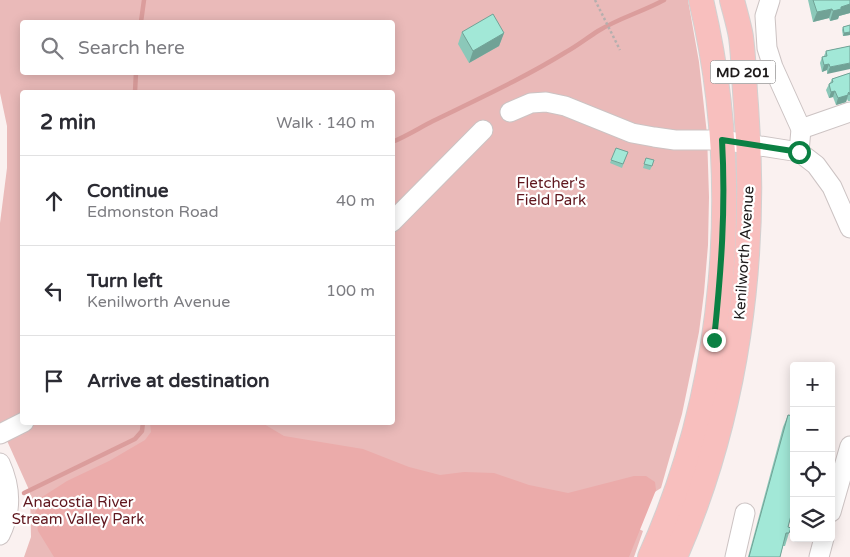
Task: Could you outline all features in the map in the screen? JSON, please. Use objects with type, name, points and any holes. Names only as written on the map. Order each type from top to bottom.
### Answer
[{"type":"main road","name":"Kenilworth Avenue","points":[[650,557],[667,518],[688,457],[706,383],[714,340],[723,246],[722,140],[718,92],[702,0]]},
{"type":"main road","name":"Kenilworth Avenue","points":[[675,557],[696,504],[723,417],[735,364],[746,265],[749,221],[749,145],[741,37],[732,0]]},
{"type":"street","points":[[769,2],[766,16],[767,48],[773,67],[801,129],[799,152]]},
{"type":"street","points":[[510,112],[530,103],[546,102],[565,106],[617,128],[646,136],[675,140],[722,140],[799,152],[816,165],[832,187],[850,228]]},
{"type":"street","points":[[801,129],[850,112]]},
{"type":"street","points":[[395,219],[483,130]]},
{"type":"street","points":[[0,434],[20,424]]},
{"type":"street","points":[[835,498],[850,446]]},
{"type":"street","points":[[0,463],[8,483],[8,511],[6,523],[0,535]]},
{"type":"street","points":[[735,557],[746,512]]},
{"type":"street","points":[[819,557],[823,542]]},
{"type":"path","points":[[595,0],[620,50]]},
{"type":"green space","name":"Fletcher's Field Park","points":[[0,0],[688,0],[699,62],[707,134],[709,197],[704,293],[699,332],[682,414],[661,488],[630,508],[626,523],[643,531],[634,557],[24,557],[31,537],[30,492],[0,425],[0,223],[7,168],[7,126],[0,93]]},
{"type":"green space","name":"Anacostia River Stream Valley Park","points":[[150,425],[266,425],[284,436],[363,449],[409,467],[440,475],[464,472],[494,473],[529,485],[568,493],[634,476],[646,476],[655,482],[656,490],[629,557],[54,557],[38,531],[35,513],[42,497],[67,481],[109,461],[145,440],[151,432]]},
{"type":"building","points":[[813,0],[850,0],[850,4],[833,11],[832,9],[817,12]]},
{"type":"building","points":[[493,14],[504,33],[473,51],[462,32]]},
{"type":"building","points":[[850,25],[850,32],[844,33],[843,27]]},
{"type":"building","points":[[850,46],[850,63],[830,67],[829,64],[824,65],[822,57],[827,56],[826,51]]},
{"type":"building","points":[[850,73],[850,95],[849,92],[848,95],[838,98],[835,91],[831,92],[829,84],[833,82],[832,79]]},
{"type":"building","points":[[616,148],[628,152],[623,164],[611,160]]},
{"type":"building","points":[[646,158],[654,160],[652,166],[644,164]]},
{"type":"building","points":[[788,415],[790,415],[790,519],[788,527],[790,530],[789,533],[786,533],[780,557],[749,557]]},
{"type":"waterway","points":[[141,20],[144,0]]},
{"type":"waterway","points":[[395,141],[534,71],[606,26],[664,0]]},
{"type":"waterway","points":[[135,90],[136,75]]},
{"type":"waterway","points":[[24,493],[135,439],[142,431],[143,425]]},
{"type":"route","points":[[714,340],[723,246],[724,171],[722,140],[799,152]]}]
